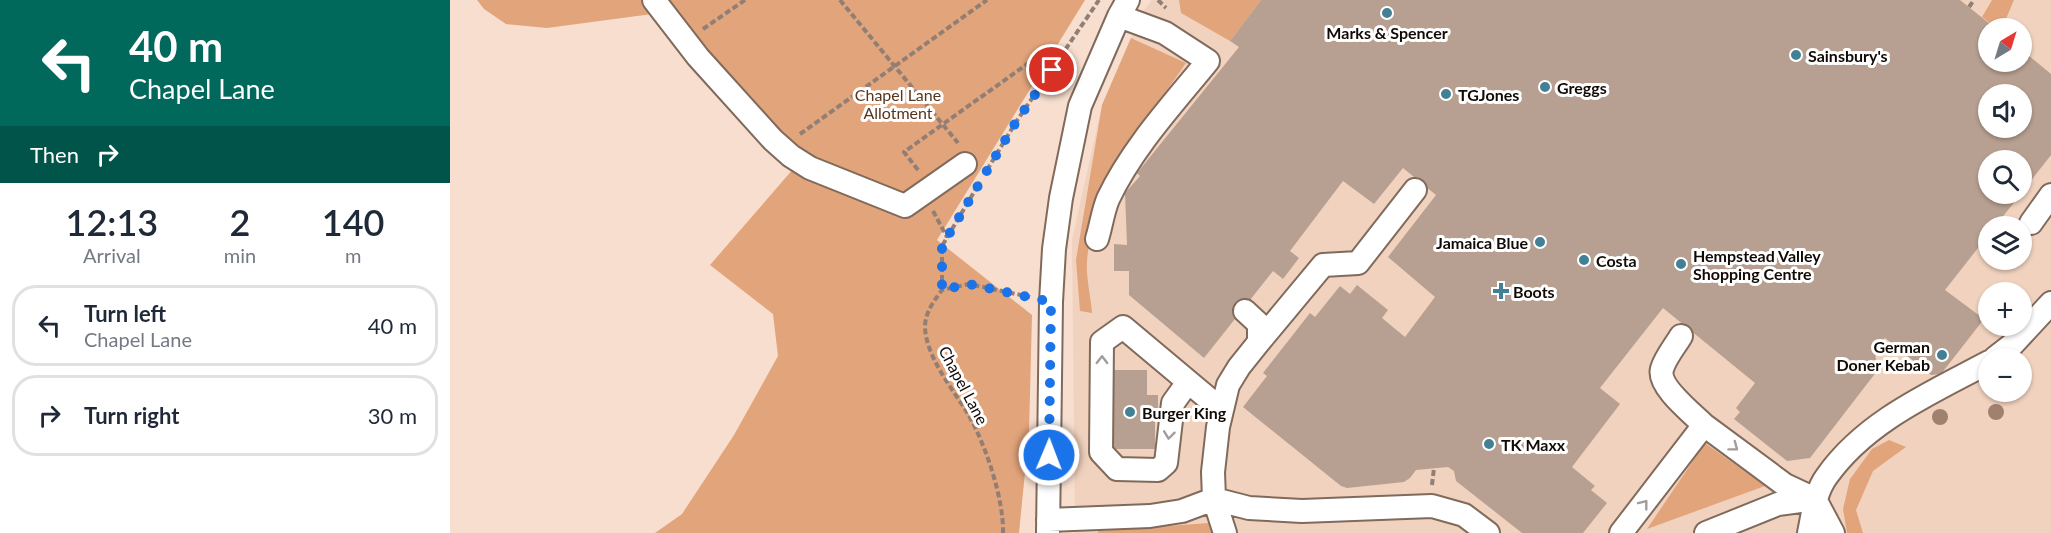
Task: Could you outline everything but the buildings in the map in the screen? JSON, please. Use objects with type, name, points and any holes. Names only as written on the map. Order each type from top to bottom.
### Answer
[{"type":"street","points":[[654,0],[721,82],[781,148],[810,168],[904,206],[965,164]]},
{"type":"street","points":[[1097,238],[1108,200],[1128,165],[1162,116],[1208,61],[1123,8],[1080,106],[1069,153],[1054,249],[1051,302],[1048,527],[1182,511],[1214,499],[1249,508],[1302,511],[1432,506],[1464,515],[1488,533]]},
{"type":"street","points":[[1226,533],[1214,499],[1213,472],[1228,385],[1239,367],[1323,265],[1358,263],[1415,190]]},
{"type":"street","points":[[2032,222],[2051,195]]},
{"type":"street","points":[[2008,348],[2051,303]]},
{"type":"street","points":[[1245,311],[1259,324],[1259,342]]},
{"type":"street","points":[[1188,382],[1173,403],[1166,462],[1158,470],[1118,469],[1101,452],[1102,342],[1123,327],[1222,410]]},
{"type":"street","points":[[1681,336],[1661,371],[1662,378],[1678,400],[1704,425],[1785,485],[1815,499],[1833,533]]},
{"type":"street","points":[[1809,533],[1815,499],[1826,477],[1854,445],[1869,431],[1902,409],[1978,368]]},
{"type":"street","points":[[1621,533],[1704,425]]},
{"type":"street","points":[[1706,533],[1778,504],[1815,499]]},
{"type":"path","points":[[686,41],[745,0]]},
{"type":"path","points":[[840,0],[963,148],[956,152],[965,164]]},
{"type":"path","points":[[781,148],[987,0]]},
{"type":"path","points":[[1051,302],[969,284],[942,290],[942,246],[1016,122],[1099,0]]},
{"type":"path","points":[[1969,8],[1974,0]]},
{"type":"path","points":[[933,186],[904,152],[1051,47]]},
{"type":"path","name":"Chapel Lane","points":[[942,290],[927,310],[926,336],[939,369],[969,416],[993,471],[1003,533]]},
{"type":"shaded area","name":"Hempstead Valley Shopping Centre","points":[[1152,0],[2051,0],[2051,533],[1075,533],[1072,240],[1102,105],[1141,14]]},
{"type":"green space","name":"Chapel Lane Allotment","points":[[477,0],[1085,0],[937,240],[1032,315],[1029,432],[1019,533],[655,533],[682,514],[734,435],[778,356],[773,314],[710,265],[794,168],[652,14],[547,28],[506,24],[484,9]]},
{"type":"green space","points":[[1179,0],[1261,0],[1230,41],[1181,13]]},
{"type":"green space","points":[[1992,0],[2014,0],[2006,18],[1982,17]]},
{"type":"green space","points":[[1131,38],[1186,63],[1123,157],[1099,209],[1091,235],[1087,262],[1092,313],[1080,311],[1076,260],[1102,105]]},
{"type":"green space","points":[[1889,440],[1906,447],[1873,471],[1856,510],[1863,533],[1847,533],[1843,509],[1850,479],[1872,449]]},
{"type":"green space","points":[[1705,443],[1765,486],[1647,529]]},
{"type":"green space","points":[[1209,523],[1214,533],[1097,533],[1099,531]]},
{"type":"place","name":"Marks & Spencer","points":[[1387,13]]},
{"type":"place","name":"Sainsbury's","points":[[1796,55]]},
{"type":"place","name":"Greggs","points":[[1545,87]]},
{"type":"place","name":"TGJones","points":[[1446,94]]},
{"type":"place","name":"Jamaica Blue","points":[[1540,242]]},
{"type":"place","name":"Costa","points":[[1584,260]]},
{"type":"place","name":"Hempstead Valley Shopping Centre","points":[[1681,264]]},
{"type":"place","name":"Boots","points":[[1501,291]]},
{"type":"place","name":"German Doner Kebab","points":[[1942,355]]},
{"type":"place","name":"Burger King","points":[[1130,412]]},
{"type":"place","name":"TK Maxx","points":[[1489,444]]},
{"type":"route","points":[[1049,455],[1051,302],[969,284],[942,290],[942,246],[1016,122],[1052,70]]}]
